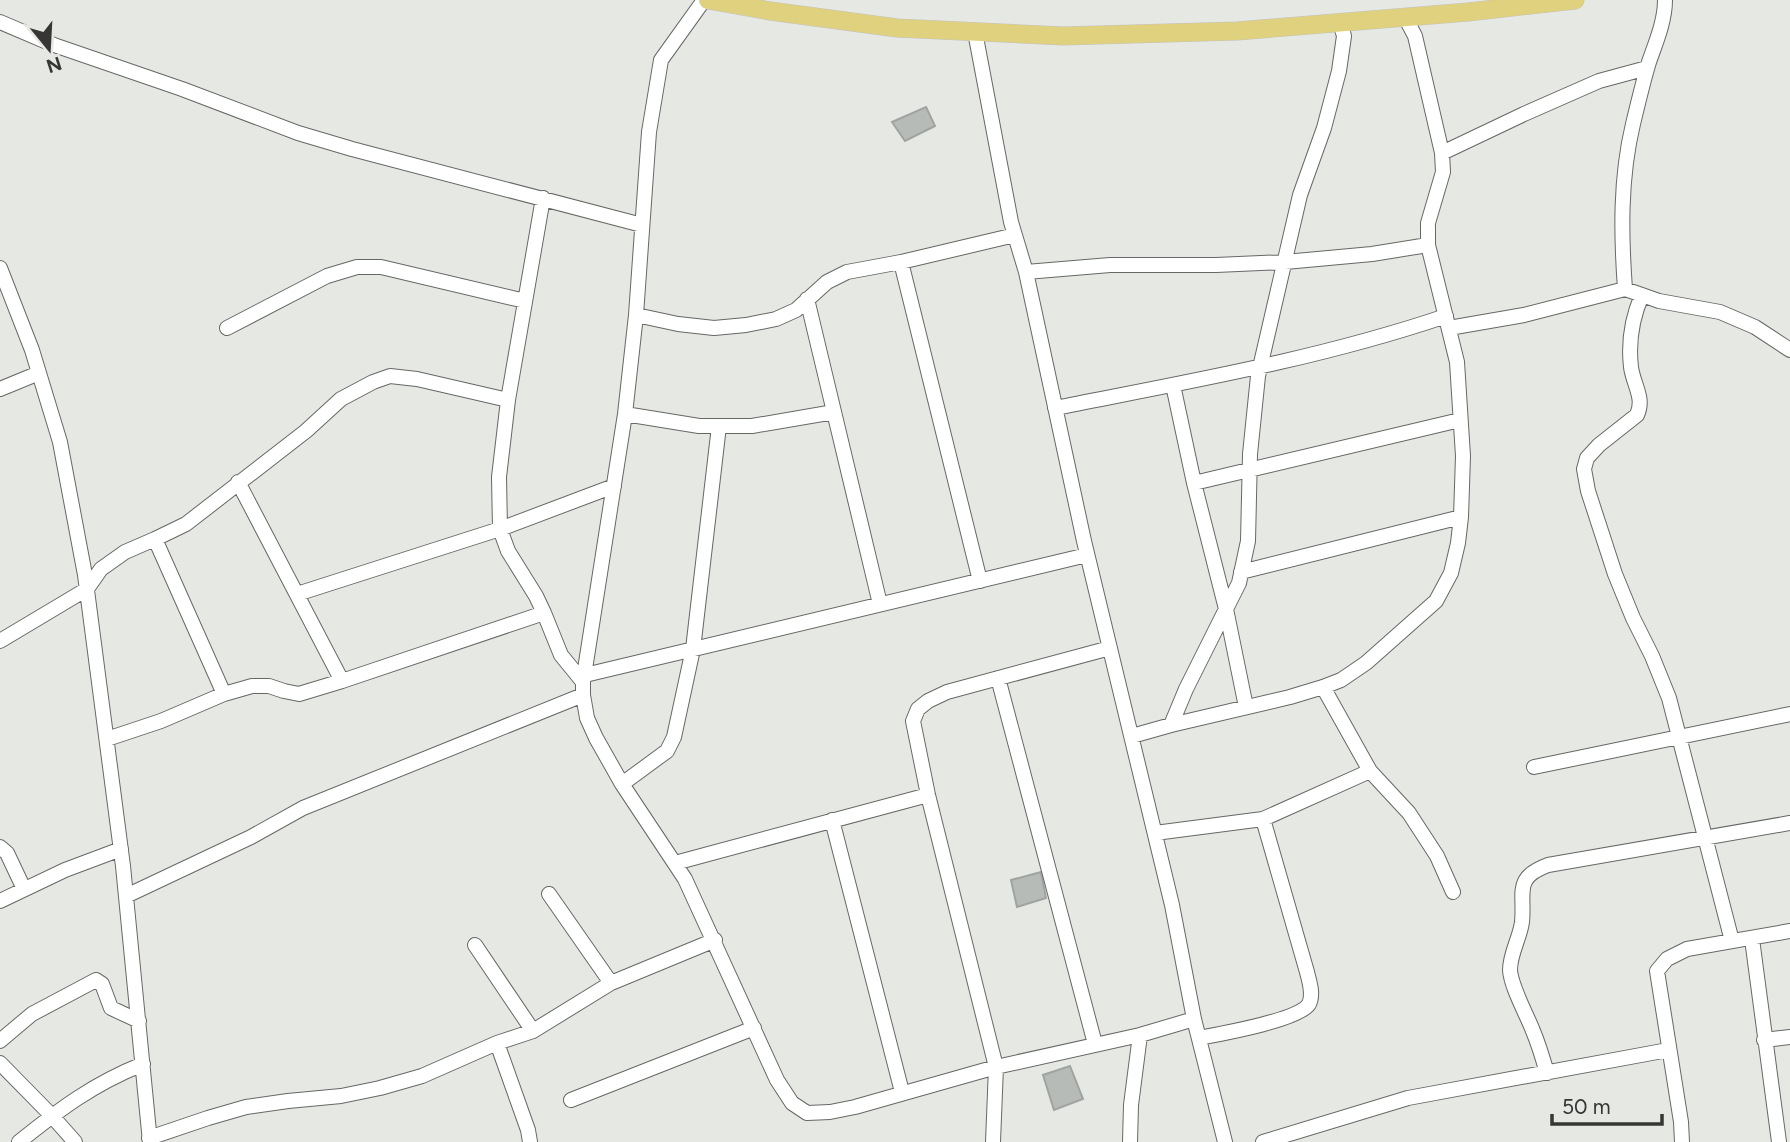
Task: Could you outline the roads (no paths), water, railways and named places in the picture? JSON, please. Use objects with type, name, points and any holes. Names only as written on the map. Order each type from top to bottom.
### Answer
[{"type":"main road","points":[[706,0],[897,28],[1063,36],[1237,32],[1575,0]]},
{"type":"street","points":[[706,0],[661,60],[649,131],[636,315],[625,414],[584,684],[587,718],[622,784],[685,879],[777,1080],[792,1103],[807,1113],[855,1107],[996,1067],[1140,1035],[1194,1020]]},
{"type":"street","points":[[1625,289],[1622,240],[1624,183],[1632,126],[1665,12],[1665,0]]},
{"type":"street","points":[[1132,736],[1323,687],[1341,680],[1366,663],[1436,601],[1451,573],[1461,517],[1463,456],[1457,362],[1428,245],[1428,223],[1443,172],[1442,153],[1415,36],[1405,17]]},
{"type":"street","points":[[0,22],[54,45],[299,133],[642,225]]},
{"type":"street","points":[[1171,725],[1239,583],[1248,541],[1250,469],[1260,367],[1300,195],[1324,128],[1339,71],[1344,36],[1340,23]]},
{"type":"street","points":[[975,32],[1015,235],[1026,272],[1087,555],[1132,736],[1194,1020],[1225,1142]]},
{"type":"street","points":[[1442,153],[1599,81],[1647,68]]},
{"type":"street","points":[[542,198],[508,400],[499,477],[500,529],[508,551],[544,613],[561,654],[584,684]]},
{"type":"street","points":[[636,315],[714,328],[776,319],[796,310],[827,282],[847,272],[1015,235]]},
{"type":"street","points":[[1026,272],[1110,265],[1285,262],[1372,254],[1428,245]]},
{"type":"street","points":[[901,262],[980,581]]},
{"type":"street","points":[[226,328],[327,276],[357,267],[381,267],[525,301]]},
{"type":"street","points":[[0,268],[39,373],[60,442],[87,589],[121,849],[149,1140],[246,1107],[341,1096],[422,1076],[533,1031],[611,983],[715,940]]},
{"type":"street","points":[[1055,408],[1260,367],[1447,322],[1524,315],[1625,289],[1659,301],[1720,312],[1755,327],[1790,350]]},
{"type":"street","points":[[1642,295],[1634,314],[1630,342],[1631,369],[1641,402],[1640,409],[1637,415],[1599,445],[1587,458],[1584,469],[1588,491],[1615,574],[1669,698],[1732,941]]},
{"type":"street","points":[[807,299],[880,604]]},
{"type":"street","points":[[0,389],[39,373]]},
{"type":"street","points":[[0,641],[87,589],[101,569],[125,552],[186,524],[306,431],[341,399],[373,382],[390,376],[417,379],[508,400]]},
{"type":"street","points":[[1173,385],[1226,609],[1246,707]]},
{"type":"street","points":[[625,414],[699,426],[752,426],[834,412]]},
{"type":"street","points":[[1194,482],[1460,420]]},
{"type":"street","points":[[622,784],[667,751],[674,737],[693,649],[719,426]]},
{"type":"street","points":[[239,482],[342,681]]},
{"type":"street","points":[[297,594],[500,529],[614,485]]},
{"type":"street","points":[[1241,572],[1461,517]]},
{"type":"street","points":[[155,539],[224,694]]},
{"type":"street","points":[[126,896],[251,837],[303,808],[584,684],[693,649],[1087,555]]},
{"type":"street","points":[[107,739],[224,694],[252,686],[269,686],[299,694],[544,613]]},
{"type":"street","points":[[993,1142],[996,1067],[928,795],[913,721],[918,709],[947,692],[1110,648]]},
{"type":"street","points":[[998,678],[1095,1044]]},
{"type":"street","points":[[1323,687],[1370,771],[1409,813],[1437,856],[1453,892]]},
{"type":"street","points":[[1534,767],[1790,715]]},
{"type":"street","points":[[1154,833],[1263,819],[1370,771]]},
{"type":"street","points":[[675,863],[928,795]]},
{"type":"street","points":[[1199,1038],[1246,1029],[1303,1010],[1312,995],[1263,819]]},
{"type":"street","points":[[832,820],[902,1092]]},
{"type":"street","points":[[1547,1073],[1512,980],[1510,968],[1522,924],[1523,886],[1526,877],[1548,865],[1790,823]]},
{"type":"street","points":[[0,847],[7,853],[24,889]]},
{"type":"street","points":[[0,901],[65,870],[121,849]]},
{"type":"street","points":[[549,894],[611,983]]},
{"type":"street","points":[[1682,1142],[1657,971],[1667,959],[1687,949],[1790,931]]},
{"type":"street","points":[[1752,939],[1764,1040],[1782,1138]]},
{"type":"street","points":[[475,945],[533,1031]]},
{"type":"street","points":[[0,1041],[33,1014],[96,979],[102,984],[111,1008],[139,1021]]},
{"type":"street","points":[[571,1100],[754,1028]]},
{"type":"street","points":[[1130,1142],[1131,1105],[1140,1035]]},
{"type":"street","points":[[1764,1040],[1790,1037]]},
{"type":"street","points":[[498,1044],[530,1142]]},
{"type":"street","points":[[1263,1142],[1408,1098],[1668,1051]]},
{"type":"street","points":[[0,1063],[75,1142]]},
{"type":"street","points":[[19,1142],[93,1087],[143,1064]]}]
